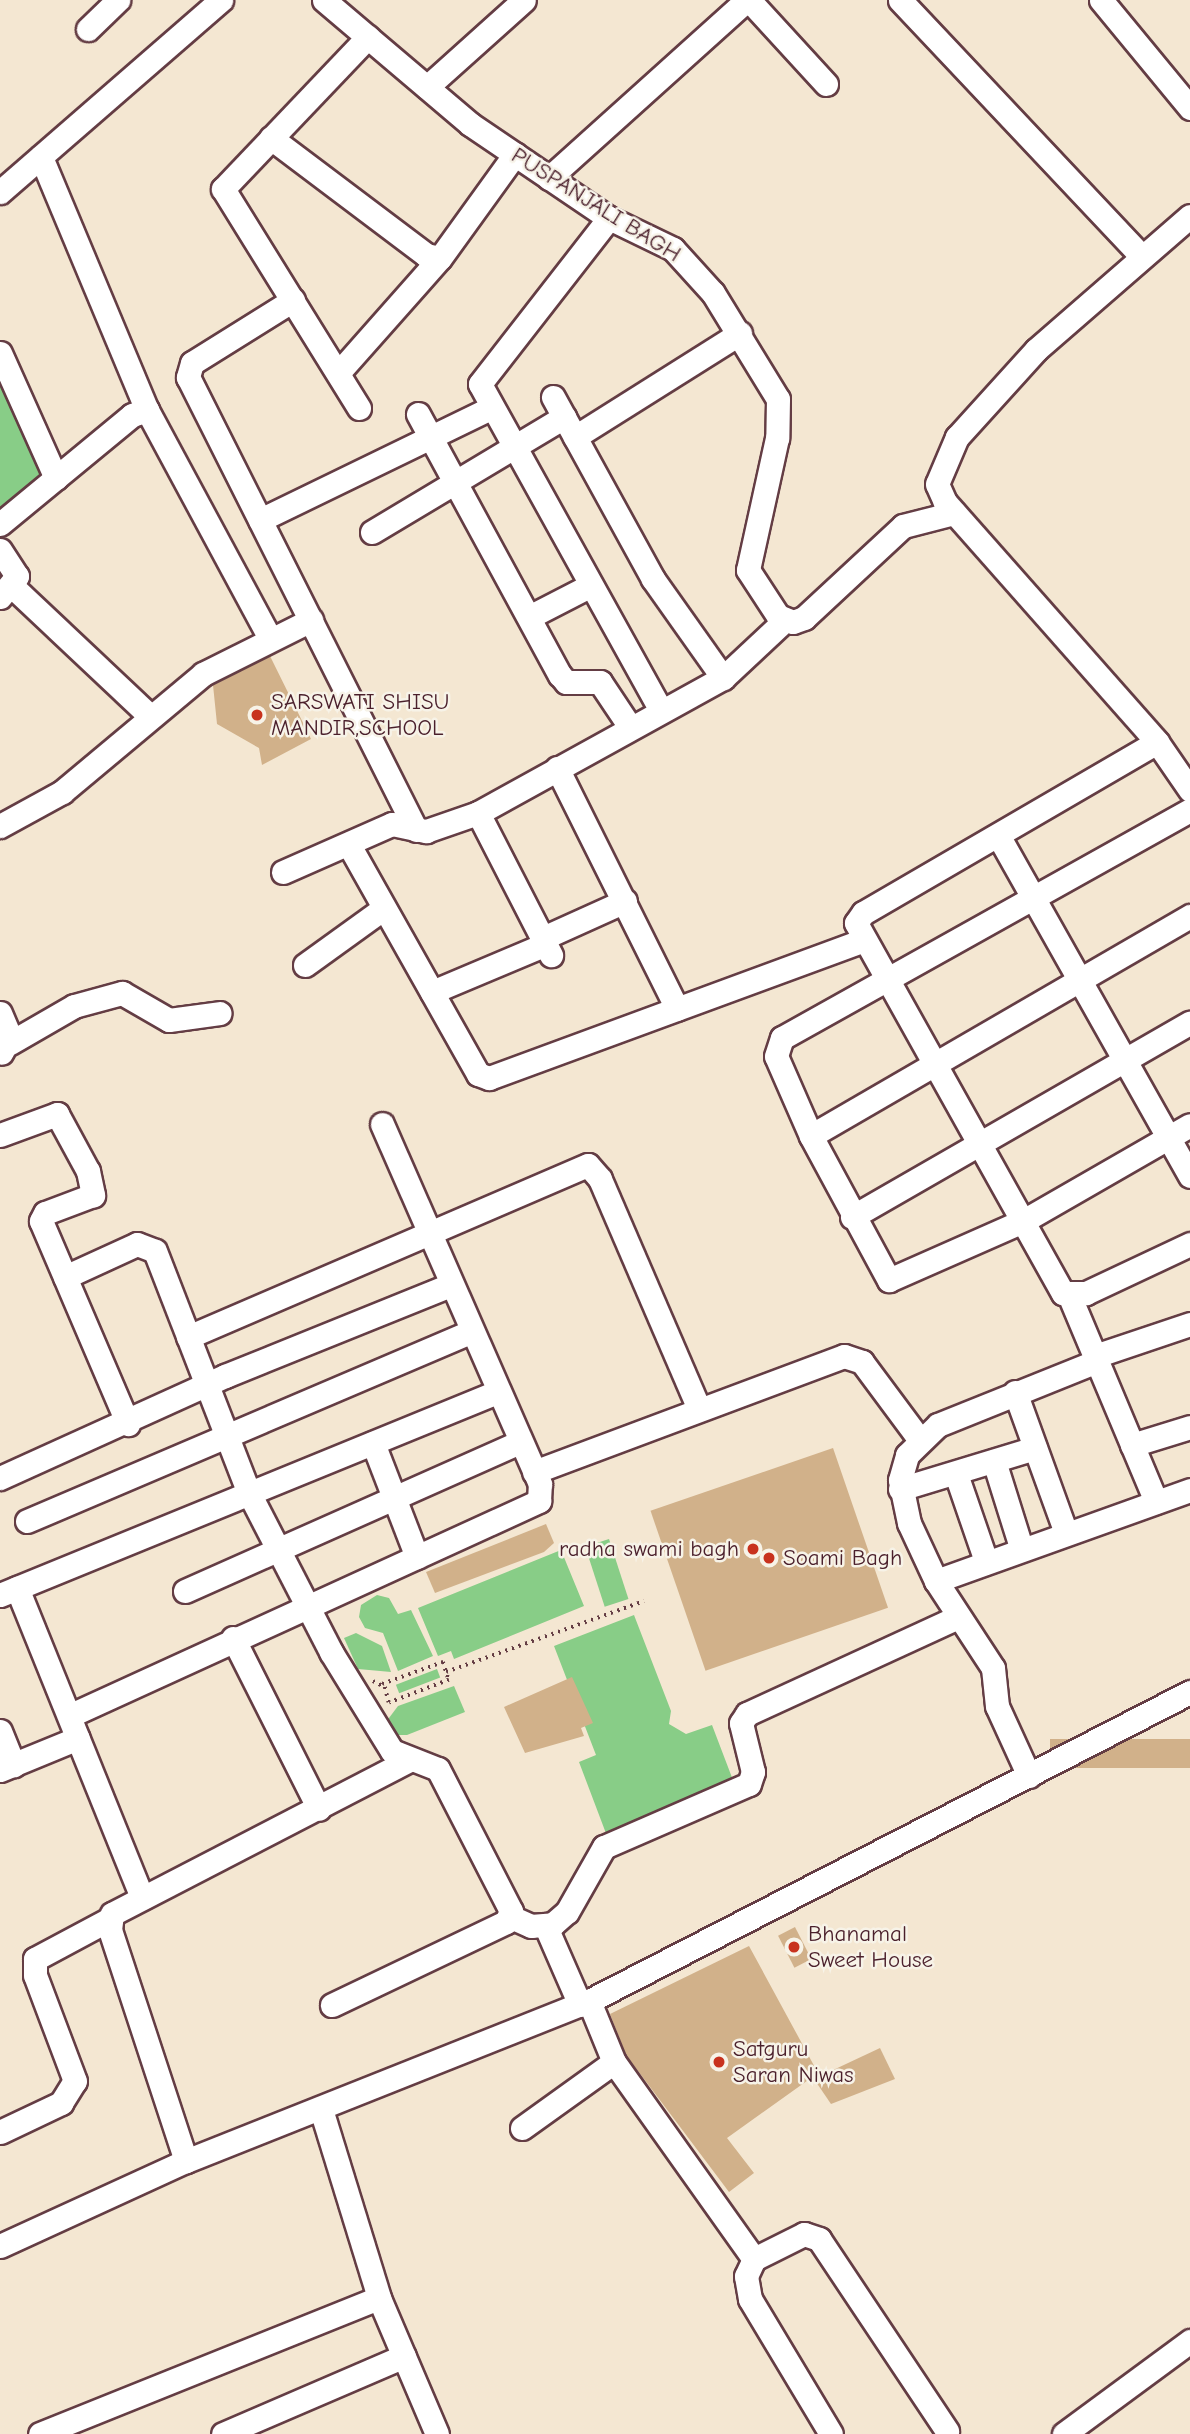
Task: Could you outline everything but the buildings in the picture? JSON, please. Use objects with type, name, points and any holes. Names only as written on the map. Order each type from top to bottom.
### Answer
[{"type":"street","points":[[88,29],[118,0]]},
{"type":"street","points":[[0,192],[220,0]]},
{"type":"street","name":"PUSPANJALI BAGH","points":[[324,0],[427,88],[515,154],[609,218],[673,249],[740,333],[772,381],[780,414],[748,570],[785,620]]},
{"type":"street","points":[[549,178],[748,0],[826,84]]},
{"type":"street","points":[[1101,0],[1190,108]]},
{"type":"street","points":[[427,88],[519,2]]},
{"type":"street","points":[[910,3],[1141,256]]},
{"type":"street","points":[[359,408],[223,189],[368,37]]},
{"type":"street","points":[[271,138],[426,256],[439,258]]},
{"type":"street","points":[[339,372],[439,258],[515,154]]},
{"type":"street","points":[[41,157],[146,410],[270,638]]},
{"type":"street","points":[[1190,216],[1045,340],[957,437],[937,484],[954,513],[1157,742],[1190,790]]},
{"type":"street","points":[[609,218],[481,375],[491,408],[512,448],[661,711]]},
{"type":"street","points":[[293,300],[187,372],[416,830]]},
{"type":"street","points":[[575,437],[740,333]]},
{"type":"street","points":[[0,353],[55,478]]},
{"type":"street","points":[[372,532],[512,448],[559,407],[653,579],[723,678]]},
{"type":"street","points":[[260,520],[491,408]]},
{"type":"street","points":[[0,524],[55,478],[146,410]]},
{"type":"street","points":[[418,414],[563,678],[600,682],[630,727]]},
{"type":"street","points":[[283,872],[392,824],[416,830],[478,813],[723,678],[785,620],[804,618],[903,526],[954,513]]},
{"type":"street","points":[[0,550],[17,576],[6,591],[149,715]]},
{"type":"street","points":[[531,616],[590,586]]},
{"type":"street","points":[[0,826],[62,792],[149,715],[203,674],[270,638],[311,620]]},
{"type":"street","points":[[1156,1502],[1070,1297],[978,1144],[864,940],[859,915],[1157,742]]},
{"type":"street","points":[[557,768],[677,1009]]},
{"type":"street","points":[[1190,810],[777,1045],[811,1136],[852,1217],[889,1280],[1024,1220],[1190,1125]]},
{"type":"street","points":[[478,813],[547,946]]},
{"type":"street","points":[[999,836],[1190,1176]]},
{"type":"street","points":[[349,845],[478,1074],[489,1078],[864,940]]},
{"type":"street","points":[[432,992],[547,946],[625,901]]},
{"type":"street","points":[[305,965],[384,908]]},
{"type":"street","points":[[811,1136],[1190,916]]},
{"type":"street","points":[[0,1013],[5,1049],[74,1006],[122,993],[169,1020],[220,1013]]},
{"type":"street","points":[[852,1217],[1190,1023]]},
{"type":"street","points":[[0,1135],[57,1114],[88,1171],[93,1195],[41,1218],[128,1424]]},
{"type":"street","points":[[71,1715],[233,1638],[534,1506],[541,1490],[534,1472],[470,1332],[382,1124]]},
{"type":"street","points":[[188,1337],[428,1232],[591,1166],[699,1409]]},
{"type":"street","points":[[1070,1297],[1190,1244]]},
{"type":"street","points":[[65,1277],[150,1245],[249,1493],[383,1741],[407,1761],[438,1769],[511,1917]]},
{"type":"street","points":[[0,1479],[450,1285]]},
{"type":"street","points":[[1030,1776],[997,1706],[993,1668],[936,1581],[900,1489],[906,1455],[938,1425],[1096,1358],[1190,1324]]},
{"type":"street","points":[[27,1521],[228,1438],[470,1332]]},
{"type":"street","points":[[534,1472],[699,1409],[851,1356],[920,1440]]},
{"type":"street","points":[[142,1898],[71,1715],[8,1591],[497,1392]]},
{"type":"street","points":[[1015,1392],[1066,1533]]},
{"type":"street","points":[[1132,1445],[1190,1427]]},
{"type":"street","points":[[373,1443],[417,1557]]},
{"type":"street","points":[[185,1591],[393,1495],[519,1443]]},
{"type":"street","points":[[900,1489],[1035,1448]]},
{"type":"street","points":[[994,1461],[1021,1548]]},
{"type":"street","points":[[956,1474],[986,1561]]},
{"type":"street","points":[[936,1581],[1021,1548],[1190,1490]]},
{"type":"street","points":[[546,1927],[567,1912],[604,1847],[748,1784],[753,1772],[741,1723],[747,1714],[958,1617]]},
{"type":"street","points":[[233,1638],[319,1808]]},
{"type":"street","points":[[0,2246],[186,2161],[584,2003],[1190,1692]]},
{"type":"street","points":[[0,1731],[7,1767],[78,1738]]},
{"type":"street","points":[[0,2132],[61,2103],[75,2081],[35,1975],[35,1959],[110,1919],[142,1898],[407,1761]]},
{"type":"street","points":[[332,2005],[511,1917],[546,1927],[614,2062],[754,2259]]},
{"type":"street","points":[[110,1919],[186,2161]]},
{"type":"street","points":[[522,2128],[614,2062]]},
{"type":"street","points":[[321,2109],[379,2298],[438,2434]]},
{"type":"street","points":[[831,2434],[750,2299],[746,2276],[754,2259],[804,2234],[819,2239],[947,2431]]},
{"type":"street","points":[[40,2434],[379,2298]]},
{"type":"street","points":[[1064,2434],[1190,2340]]},
{"type":"street","points":[[223,2434],[404,2356]]},
{"type":"path","points":[[446,1672],[644,1601]]},
{"type":"path","points":[[382,1684],[443,1662],[449,1681],[389,1703]]},
{"type":"green space","points":[[0,374],[42,473],[0,509]]},
{"type":"green space","points":[[609,1539],[628,1599],[605,1607],[585,1547]]},
{"type":"green space","points":[[561,1550],[584,1606],[454,1659],[451,1651],[438,1656],[418,1608]]},
{"type":"green space","points":[[377,1595],[389,1598],[398,1614],[411,1610],[433,1656],[398,1671],[383,1633],[365,1628],[359,1617],[361,1605]]},
{"type":"green space","points":[[634,1615],[671,1711],[669,1724],[686,1734],[712,1725],[736,1788],[607,1836],[579,1762],[596,1755],[554,1646]]},
{"type":"green space","points":[[356,1633],[382,1646],[391,1672],[358,1669],[344,1638]]},
{"type":"green space","points":[[437,1669],[440,1677],[399,1693],[396,1685]]},
{"type":"green space","points":[[454,1686],[465,1712],[407,1735],[387,1735],[383,1726],[398,1706]]},
{"type":"place","name":"SARSWATI SHISU MANDIR,SCHOOL","points":[[257,715]]},
{"type":"place","name":"radha swami bagh","points":[[753,1549]]},
{"type":"place","name":"Soami Bagh","points":[[769,1558]]},
{"type":"place","name":"Bhanamal Sweet House","points":[[794,1947]]},
{"type":"place","name":"Satguru Saran Niwas","points":[[719,2062]]}]
